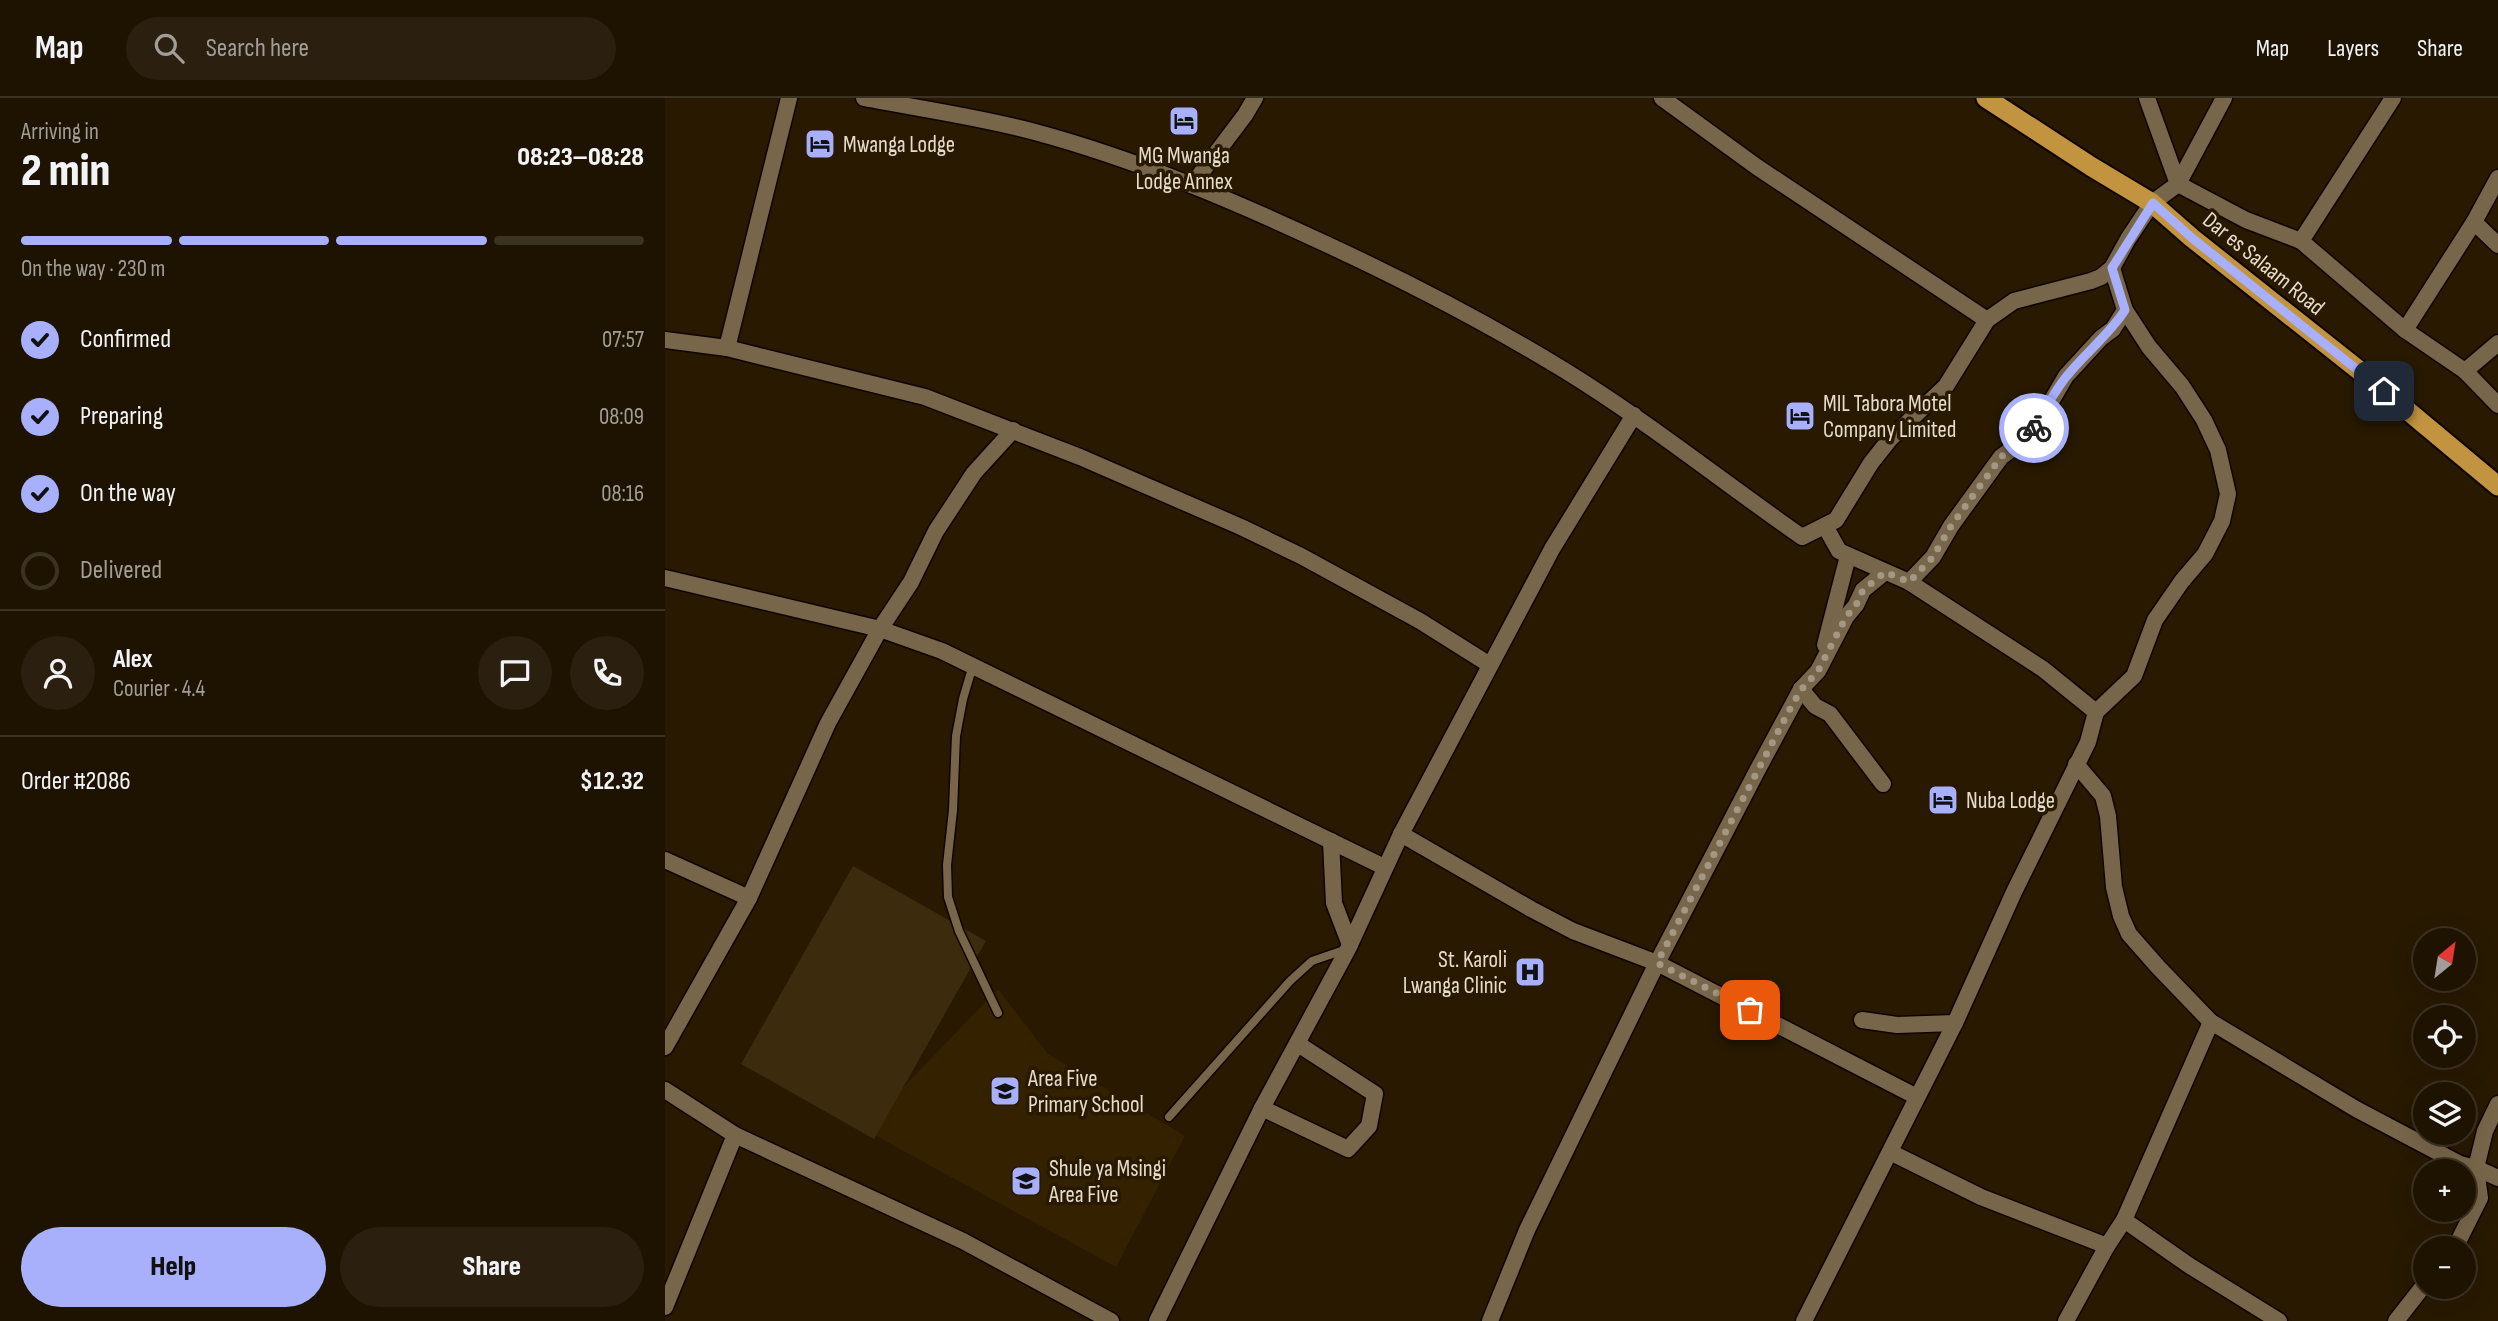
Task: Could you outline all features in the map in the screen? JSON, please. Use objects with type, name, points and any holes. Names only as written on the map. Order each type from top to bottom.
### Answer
[{"type":"highway","name":"Dar es Salaam Road","points":[[1986,98],[2153,203],[2192,238],[2498,485]]},
{"type":"street","points":[[727,348],[789,98]]},
{"type":"street","points":[[864,98],[1032,132],[1107,154],[1272,218],[1429,293],[1506,336],[1633,415],[1802,537],[1836,520],[1871,463],[1890,439],[1946,386],[1987,320],[2014,302],[2091,281],[2112,268],[2153,203],[2178,184],[2224,98]]},
{"type":"street","points":[[1192,185],[1255,98]]},
{"type":"street","points":[[1662,98],[1758,167],[1987,320]]},
{"type":"street","points":[[2147,98],[2178,184],[2246,220],[2301,241],[2405,330],[2465,371],[2498,405]]},
{"type":"street","points":[[2301,241],[2393,98]]},
{"type":"street","points":[[2405,330],[2474,222],[2498,178]]},
{"type":"street","points":[[2474,222],[2498,245]]},
{"type":"street","points":[[1804,1321],[1955,1023],[2014,891],[2088,742],[2096,712],[2134,676],[2155,620],[2205,554],[2222,521],[2228,494],[2220,456],[2204,421],[2182,386],[2149,347],[2125,310],[2112,268]]},
{"type":"street","points":[[1909,582],[1933,557],[1951,526],[2001,457],[2032,434],[2066,376],[2101,338],[2113,329],[2125,310]]},
{"type":"street","points":[[665,340],[727,348],[925,397],[1013,430],[1253,532],[1420,621],[1490,665]]},
{"type":"street","points":[[2465,371],[2498,342]]},
{"type":"street","points":[[1157,1321],[1262,1108],[1349,947],[1401,834],[1552,550],[1633,415]]},
{"type":"street","points":[[665,1047],[749,898],[828,723],[880,629],[911,582],[936,531],[974,473],[1013,430]]},
{"type":"street","points":[[1825,526],[1839,551],[1909,582],[2043,669],[2096,712]]},
{"type":"street","points":[[1818,671],[1848,556]]},
{"type":"street","points":[[1490,1321],[1527,1230],[1657,963],[1801,690],[1818,671],[1863,590],[1885,572]]},
{"type":"street","points":[[665,578],[880,629],[942,651],[1384,867]]},
{"type":"street","points":[[1801,690],[1815,706],[1830,714],[1883,784]]},
{"type":"street","points":[[2076,764],[2103,796],[2108,816],[2117,904],[2129,934],[2211,1022],[2356,1109],[2451,1159]]},
{"type":"street","points":[[1401,834],[1573,931],[1657,963],[1917,1097]]},
{"type":"street","points":[[1331,841],[1334,903],[1349,947]]},
{"type":"street","points":[[665,860],[749,898]]},
{"type":"street","points":[[1862,1020],[1897,1025],[1955,1023]]},
{"type":"street","points":[[2066,1321],[2124,1220],[2211,1022]]},
{"type":"street","points":[[1262,1108],[1348,1149],[1369,1126],[1375,1094],[1298,1044]]},
{"type":"street","points":[[665,1090],[734,1135],[963,1241],[1111,1321]]},
{"type":"street","points":[[2476,1206],[2480,1198],[2476,1168],[2485,1131],[2498,1104]]},
{"type":"street","points":[[665,1307],[734,1135]]},
{"type":"street","points":[[1890,1152],[1981,1197],[2107,1246]]},
{"type":"street","points":[[2476,1168],[2498,1178]]},
{"type":"street","points":[[2124,1220],[2190,1266],[2279,1321]]},
{"type":"street","points":[[2396,1321],[2413,1299]]},
{"type":"lane","points":[[973,665],[956,736],[954,810],[947,865],[948,897],[959,931],[997,1013]]},
{"type":"lane","points":[[1168,1117],[1305,967],[1312,961],[1349,947]]},
{"type":"shaded area","points":[[853,866],[986,941],[874,1139],[741,1064]]},
{"type":"shaded area","name":"Area Five Primary School","points":[[998,989],[1048,1054],[1185,1136],[1116,1267],[863,1129]]},
{"type":"way so far","points":[[1750,1010],[1657,963],[1791,707],[1801,690],[1818,671],[1863,590],[1885,572],[1909,582],[1924,568],[2001,457],[2032,434],[2034,428]]},
{"type":"place","name":"MG Mwanga Lodge Annex","points":[[1184,121]]},
{"type":"place","name":"Mwanga Lodge","points":[[820,144]]},
{"type":"place","name":"MIL Tabora Motel Company Limited","points":[[1800,416]]},
{"type":"place","name":"Nuba Lodge","points":[[1943,800]]},
{"type":"place","name":"St. Karoli Lwanga Clinic","points":[[1530,972]]},
{"type":"place","name":"Area Five Primary School","points":[[1005,1091]]},
{"type":"place","name":"Shule ya Msingi Area Five","points":[[1026,1181]]},
{"type":"route","points":[[2034,428],[2066,376],[2101,338],[2113,329],[2125,310],[2112,268],[2153,203],[2192,238],[2384,391]]}]
